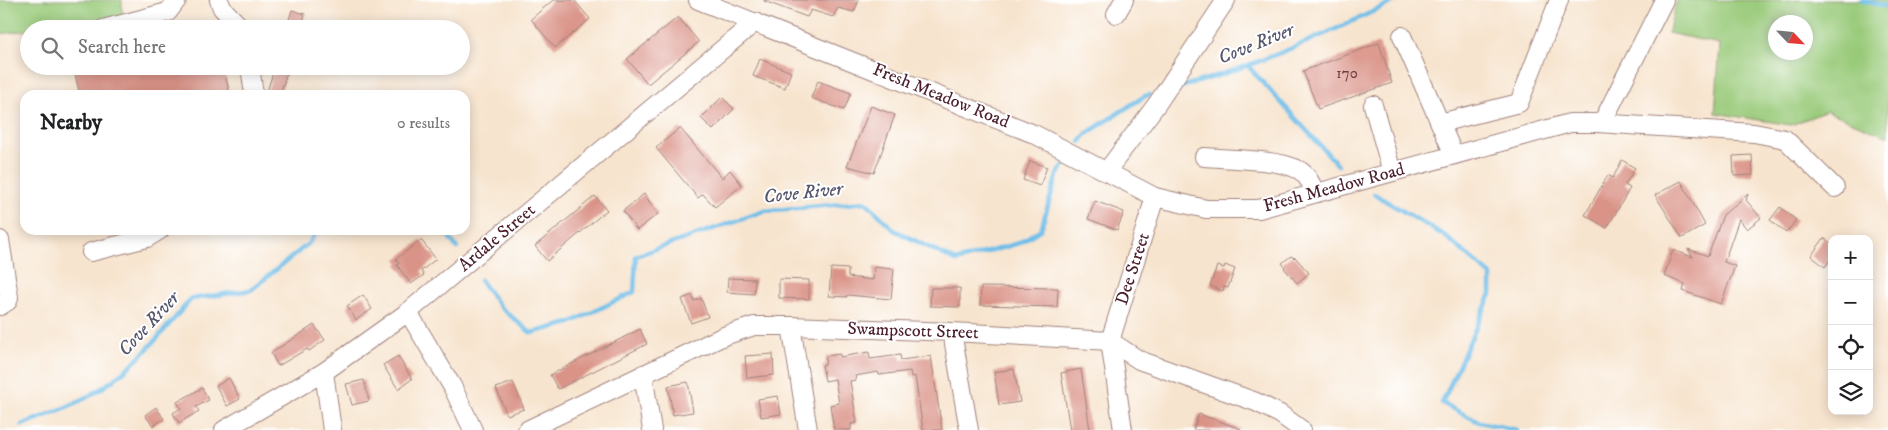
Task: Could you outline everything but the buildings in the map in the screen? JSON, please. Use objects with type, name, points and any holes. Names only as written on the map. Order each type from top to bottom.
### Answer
[{"type":"street","points":[[138,20],[168,12],[177,0]]},
{"type":"street","points":[[219,0],[222,8],[233,20]]},
{"type":"street","points":[[1106,172],[1157,104],[1226,0]]},
{"type":"street","points":[[1440,123],[1519,103],[1559,0]]},
{"type":"street","points":[[1602,123],[1664,0]]},
{"type":"street","name":"Fresh Meadow Road","points":[[703,1],[1034,134],[1155,197],[1206,209],[1259,209],[1570,123],[1602,123],[1754,133],[1785,139],[1835,188]]},
{"type":"street","name":"Ardale Street","points":[[224,430],[324,372],[408,312],[754,22]]},
{"type":"street","points":[[1402,36],[1454,155]]},
{"type":"street","points":[[251,75],[253,90]]},
{"type":"street","points":[[1373,105],[1392,172]]},
{"type":"street","points":[[1204,157],[1270,163],[1298,169],[1306,175],[1316,193]]},
{"type":"street","name":"Dee Street","points":[[1110,341],[1155,197]]},
{"type":"street","points":[[91,252],[147,238],[152,235]]},
{"type":"street","points":[[0,240],[9,297],[8,301],[0,306]]},
{"type":"street","points":[[408,312],[452,386],[473,430]]},
{"type":"street","name":"Swampscott Street","points":[[527,430],[724,336],[754,326],[791,326],[952,332],[1110,341],[1140,360],[1256,402],[1280,414],[1302,430]]},
{"type":"street","points":[[791,326],[808,430]]},
{"type":"street","points":[[952,332],[968,430]]},
{"type":"street","points":[[1110,341],[1123,430]]},
{"type":"street","points":[[324,372],[332,430]]},
{"type":"street","points":[[643,374],[652,430]]},
{"type":"green space","points":[[0,0],[122,0],[122,17],[100,20],[20,20],[20,31],[0,34]]},
{"type":"green space","points":[[1677,0],[1888,0],[1888,137],[1827,111],[1791,125],[1715,113],[1720,44],[1668,33]]},
{"type":"waterway","name":"Cove River","points":[[1180,87],[1263,60],[1397,0]]},
{"type":"waterway","name":"Cove River","points":[[1862,0],[1888,7]]},
{"type":"waterway","points":[[1248,66],[1338,165]]},
{"type":"waterway","name":"Cove River","points":[[1080,142],[1086,134],[1145,96],[1150,95]]},
{"type":"waterway","name":"Cove River","points":[[480,280],[500,307],[531,333],[570,323],[634,292],[636,256],[764,211],[866,202],[894,230],[956,261],[1019,243],[1041,229],[1057,175],[1069,158]]},
{"type":"waterway","points":[[1374,194],[1445,236],[1491,275],[1491,294],[1442,403],[1479,422],[1517,430]]},
{"type":"waterway","name":"Cove River","points":[[22,425],[64,408],[104,387],[132,365],[191,299],[251,290],[309,243],[315,235]]},
{"type":"waterway","name":"Cove River","points":[[448,235],[457,248]]}]
